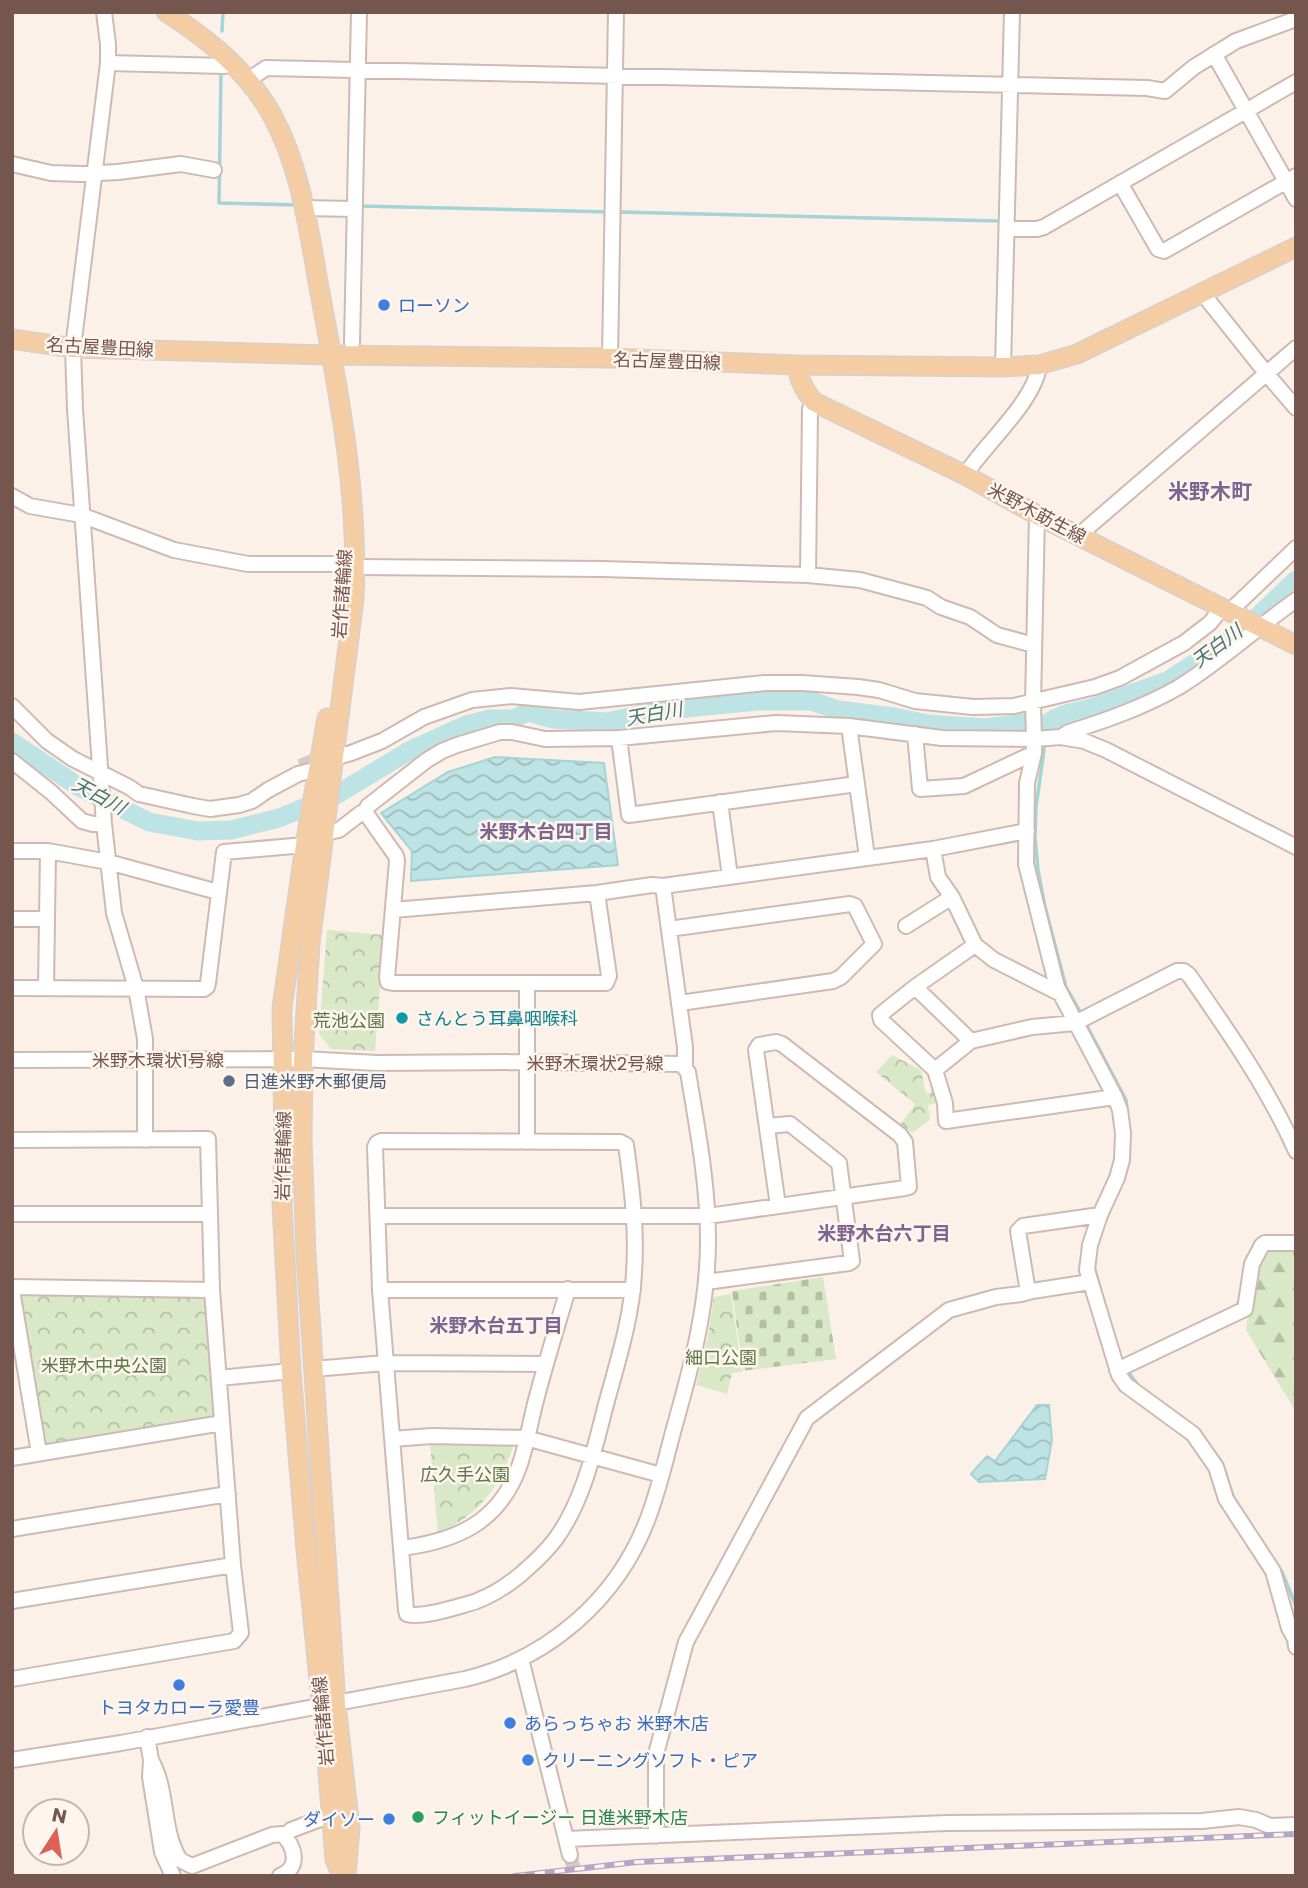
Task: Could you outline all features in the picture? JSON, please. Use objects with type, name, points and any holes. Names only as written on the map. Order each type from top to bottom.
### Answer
[{"type":"main road","name":"岩作諸輪線","points":[[166,12],[217,48],[247,81],[260,97],[282,136],[296,172],[331,355],[351,489],[354,599],[334,758],[316,832],[283,1001],[282,1205],[291,1371],[306,1550],[349,1828],[344,1876]]},
{"type":"main road","name":"名古屋豊田線","points":[[12,339],[74,348],[331,355],[610,358],[797,365],[1039,365],[1077,354],[1296,247]]},
{"type":"main road","points":[[797,365],[799,379],[814,402]]},
{"type":"main road","name":"米野木莇生線","points":[[814,402],[965,475],[1037,515],[1296,645]]},
{"type":"main road","name":"岩作諸輪線","points":[[344,1876],[335,1860],[331,1815],[329,1705],[302,1139],[303,1059],[318,772],[351,566]]},
{"type":"street","points":[[104,12],[108,63],[74,348],[75,408],[104,821],[112,902],[136,988],[145,1039],[145,1140]]},
{"type":"street","points":[[352,343],[359,12]]},
{"type":"street","points":[[610,358],[616,12]]},
{"type":"street","points":[[1003,367],[1012,12]]},
{"type":"street","points":[[247,81],[266,68],[1147,88],[1165,91],[1194,67],[1236,41],[1296,19]]},
{"type":"street","points":[[1214,54],[1291,179],[1296,199]]},
{"type":"street","points":[[108,63],[225,66]]},
{"type":"street","points":[[1008,229],[1044,227],[1296,82]]},
{"type":"street","points":[[12,164],[51,173],[95,174],[181,164],[214,170]]},
{"type":"street","points":[[1120,183],[1158,248],[1164,251],[1291,179]]},
{"type":"street","points":[[304,208],[355,209]]},
{"type":"street","points":[[1203,294],[1296,408]]},
{"type":"street","points":[[1081,537],[1296,348]]},
{"type":"street","points":[[965,475],[1015,413],[1038,376],[1039,365]]},
{"type":"street","points":[[808,575],[810,409],[814,402]]},
{"type":"street","points":[[12,496],[30,506],[81,515],[174,550],[247,564],[602,569],[808,575],[860,580],[928,598],[941,607],[970,617],[997,635],[1034,645]]},
{"type":"street","points":[[1037,515],[1032,703],[1034,746],[1027,783],[1026,864],[1057,986],[1115,1097],[1123,1133],[1122,1160],[1090,1245],[1087,1270],[1117,1370],[1126,1385],[1194,1434],[1216,1467],[1226,1499],[1273,1570],[1296,1647]]},
{"type":"street","points":[[334,758],[382,741],[424,717],[472,700],[511,696],[579,702],[777,683],[816,683],[879,690],[915,701],[972,707],[1001,708],[1032,703],[1120,678],[1184,643],[1228,612],[1296,548]]},
{"type":"street","points":[[915,734],[920,789],[964,786],[1034,746],[1157,699],[1200,673],[1296,600]]},
{"type":"street","points":[[12,706],[47,741],[73,759],[139,794],[194,807],[210,809],[239,805],[252,801],[298,774],[318,772]]},
{"type":"street","points":[[353,745],[412,718],[424,717]]},
{"type":"street","points":[[365,813],[368,806],[427,760],[457,745],[500,732],[545,739],[619,738],[776,723],[849,726],[1034,746]]},
{"type":"street","points":[[849,726],[867,857]]},
{"type":"street","points":[[1061,737],[1084,741],[1106,750],[1296,847]]},
{"type":"street","points":[[619,738],[629,815],[857,784]]},
{"type":"street","points":[[12,761],[82,821],[93,824],[104,821]]},
{"type":"street","points":[[174,801],[251,795],[269,778],[300,766]]},
{"type":"street","points":[[720,803],[730,877]]},
{"type":"street","points":[[12,988],[204,989],[207,987],[224,852],[316,832],[339,830],[361,813],[365,813]]},
{"type":"street","points":[[365,813],[396,856],[388,982],[606,983],[609,976],[597,893]]},
{"type":"street","points":[[393,909],[663,886],[933,849],[1027,831]]},
{"type":"street","points":[[933,849],[938,877],[952,897],[975,945],[994,960],[1061,994]]},
{"type":"street","points":[[12,851],[48,851],[108,862],[218,892]]},
{"type":"street","points":[[46,988],[48,851]]},
{"type":"street","points":[[663,886],[680,1003],[685,1068]]},
{"type":"street","points":[[906,926],[952,897]]},
{"type":"street","points":[[669,929],[850,904],[855,906],[874,944],[841,977],[833,981],[680,1003]]},
{"type":"street","points":[[12,919],[46,919]]},
{"type":"street","points":[[975,945],[880,1015],[881,1020],[935,1070],[946,1121],[1115,1097]]},
{"type":"street","points":[[935,1070],[971,1041],[1032,1027],[1075,1023],[1177,971],[1184,971],[1262,1084],[1296,1152]]},
{"type":"street","points":[[527,984],[527,1142]]},
{"type":"street","points":[[915,987],[971,1041]]},
{"type":"street","points":[[378,1216],[708,1216],[778,1206],[844,1196],[909,1187],[905,1142],[900,1136],[779,1042],[756,1047],[778,1206]]},
{"type":"street","name":"米野木環状1号線","points":[[12,1060],[303,1059]]},
{"type":"street","name":"米野木環状2号線","points":[[12,1760],[329,1705],[465,1679],[493,1671],[549,1643],[573,1625],[610,1588],[626,1564],[648,1518],[696,1350],[706,1282],[708,1216],[688,1072],[685,1068],[675,1063],[376,1063],[303,1059]]},
{"type":"street","points":[[706,1282],[852,1261],[841,1166],[836,1159],[790,1124],[767,1126]]},
{"type":"street","points":[[12,1140],[208,1139],[212,1290],[233,1565],[241,1633],[234,1641],[12,1679]]},
{"type":"street","points":[[381,1141],[527,1142],[620,1142],[626,1145],[635,1215],[633,1290],[624,1334],[592,1456],[575,1506],[557,1537],[536,1561],[489,1596],[441,1611],[410,1615],[406,1610],[380,1290],[375,1147],[381,1141]]},
{"type":"street","points":[[12,1214],[209,1214]]},
{"type":"street","points":[[1028,1292],[1018,1231],[1023,1226],[1100,1215]]},
{"type":"street","points":[[1117,1370],[1245,1309],[1252,1264],[1262,1245],[1296,1243]]},
{"type":"street","points":[[656,1836],[656,1754],[686,1642],[807,1418],[949,1310],[996,1297],[1090,1282]]},
{"type":"street","points":[[39,1453],[12,1289],[212,1290]]},
{"type":"street","points":[[402,1548],[436,1543],[453,1537],[482,1521],[505,1496],[520,1465],[568,1289]]},
{"type":"street","points":[[380,1290],[633,1290]]},
{"type":"street","points":[[313,1369],[386,1363],[546,1364]]},
{"type":"street","points":[[219,1378],[291,1371]]},
{"type":"street","points":[[12,1458],[222,1423]]},
{"type":"street","points":[[392,1438],[526,1438],[661,1475]]},
{"type":"street","points":[[12,1530],[228,1493]]},
{"type":"street","points":[[12,1601],[233,1565]]},
{"type":"street","points":[[521,1659],[570,1855]]},
{"type":"street","points":[[147,1738],[151,1760],[150,1777],[162,1852],[173,1876]]},
{"type":"street","points":[[151,1760],[161,1784],[171,1841],[180,1860],[196,1869],[272,1835],[282,1834],[291,1845],[295,1861],[290,1870],[280,1876]]},
{"type":"street","points":[[285,1836],[291,1830],[331,1815]]},
{"type":"street","points":[[566,1839],[947,1823],[1202,1821],[1239,1816],[1270,1826],[1296,1825]]},
{"type":"green space","name":"荒池公園","points":[[327,930],[384,935],[375,1051],[331,1049],[319,1034]]},
{"type":"green space","points":[[892,1055],[921,1070],[928,1094],[936,1088],[939,1103],[928,1105],[930,1120],[912,1133],[900,1125],[914,1103],[876,1072]]},
{"type":"green space","points":[[1296,1245],[1296,1412],[1246,1330],[1255,1266],[1263,1246]]},
{"type":"green space","points":[[823,1277],[836,1359],[743,1371],[732,1291]]},
{"type":"green space","name":"米野木中央公園","points":[[21,1293],[203,1293],[208,1297],[218,1415],[214,1420],[48,1447],[43,1444],[18,1297]]},
{"type":"green space","name":"細口公園","points":[[731,1294],[742,1372],[732,1373],[727,1394],[696,1385],[714,1297]]},
{"type":"green space","name":"広久手公園","points":[[515,1442],[503,1472],[487,1496],[467,1517],[438,1533],[430,1444]]},
{"type":"water","points":[[495,757],[604,763],[618,865],[411,881],[412,851],[381,813],[448,772]]},
{"type":"water","points":[[1037,1405],[1049,1405],[1052,1440],[1045,1479],[979,1482],[971,1474],[987,1456],[995,1461]]},
{"type":"waterway","points":[[222,31],[223,12]]},
{"type":"waterway","points":[[221,73],[219,203],[299,205]]},
{"type":"waterway","points":[[359,206],[610,212]]},
{"type":"waterway","points":[[618,212],[1001,221]]},
{"type":"waterway","name":"天白川","points":[[12,742],[79,787],[149,822],[198,831],[231,830],[279,818],[338,794],[407,752],[466,725],[490,719],[513,719],[528,712],[553,719],[608,722],[656,711],[758,701],[811,701],[838,710],[928,724],[985,728],[1025,723],[1042,727],[1066,714],[1095,707],[1167,681],[1220,647],[1253,621],[1296,580]]},
{"type":"waterway","points":[[1043,741],[1036,807],[1038,870],[1066,987],[1082,1015]]},
{"type":"waterway","points":[[1085,1022],[1126,1100],[1128,1120]]},
{"type":"waterway","points":[[1094,1266],[1103,1299]]},
{"type":"waterway","points":[[1126,1369],[1138,1385]]},
{"type":"waterway","points":[[1220,1460],[1236,1502]]},
{"type":"waterway","points":[[1278,1567],[1296,1606]]},
{"type":"tunnel","points":[[300,766],[328,755]]},
{"type":"tunnel","points":[[570,1855],[576,1876]]},
{"type":"railway","points":[[515,1876],[637,1862],[1296,1834]]},
{"type":"place","name":"ローソン","points":[[384,305]]},
{"type":"place","name":"さんとう耳鼻咽喉科","points":[[402,1018]]},
{"type":"place","name":"日進米野木郵便局","points":[[229,1081]]},
{"type":"place","name":"トヨタカローラ愛豊","points":[[179,1685]]},
{"type":"place","name":"あらっちゃお 米野木店","points":[[510,1723]]},
{"type":"place","name":"クリーニングソフト・ピア","points":[[528,1760]]},
{"type":"place","name":"フィットイージー 日進米野木店","points":[[418,1817]]},
{"type":"place","name":"ダイソー","points":[[389,1819]]},
{"type":"district","name":"米野木町","points":[[1210,491]]},
{"type":"district","name":"米野木台四丁目","points":[[546,831]]},
{"type":"district","name":"米野木台六丁目","points":[[884,1233]]},
{"type":"district","name":"米野木台五丁目","points":[[496,1325]]}]
